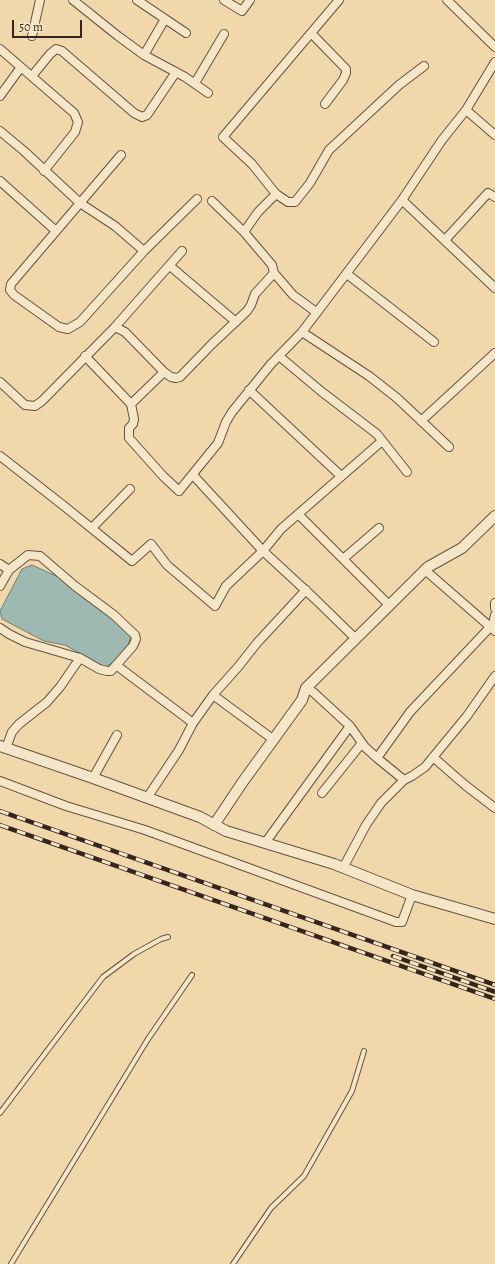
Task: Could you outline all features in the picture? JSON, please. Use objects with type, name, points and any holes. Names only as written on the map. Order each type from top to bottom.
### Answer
[{"type":"street","points":[[32,36],[40,0]]},
{"type":"street","points":[[73,0],[144,55],[195,83],[208,93]]},
{"type":"street","points":[[137,0],[186,33]]},
{"type":"street","points":[[224,0],[242,12],[250,0]]},
{"type":"street","points":[[338,0],[223,137],[252,164],[276,194],[288,202],[295,202],[310,183],[329,150],[399,85],[424,66]]},
{"type":"street","points":[[447,0],[495,47]]},
{"type":"street","points":[[144,55],[165,19]]},
{"type":"street","points":[[311,33],[346,69],[346,74],[343,80],[325,104]]},
{"type":"street","points":[[195,83],[224,34]]},
{"type":"street","points":[[0,49],[74,113],[78,122],[75,132],[44,171]]},
{"type":"street","points":[[32,76],[56,49],[62,51],[134,113],[142,117],[147,116],[176,72]]},
{"type":"street","points":[[85,356],[131,404],[134,419],[133,424],[129,428],[129,438],[162,476],[178,491],[218,444],[226,422],[232,412],[278,356],[302,332],[402,200],[442,140],[466,110],[495,62]]},
{"type":"street","points":[[0,96],[21,67]]},
{"type":"street","points":[[466,110],[495,135]]},
{"type":"street","points":[[0,131],[80,203],[115,226],[144,251]]},
{"type":"street","points":[[120,155],[11,284],[10,290],[14,296],[59,327],[68,329],[80,322],[144,251],[197,200]]},
{"type":"street","points":[[0,181],[56,231]]},
{"type":"street","points":[[445,240],[488,192],[495,197]]},
{"type":"street","points":[[244,232],[258,212],[276,194]]},
{"type":"street","points":[[402,200],[495,288]]},
{"type":"street","points":[[212,201],[244,232],[272,265],[274,273],[293,295],[316,312]]},
{"type":"street","points":[[0,382],[25,405],[35,406],[42,401],[115,327],[182,251]]},
{"type":"street","points":[[170,266],[236,322]]},
{"type":"street","points":[[115,327],[125,332],[164,372],[171,377],[180,377],[247,311],[255,294],[274,273]]},
{"type":"street","points":[[346,274],[434,342]]},
{"type":"street","points":[[302,332],[369,376],[397,398],[449,447]]},
{"type":"street","points":[[421,421],[495,353]]},
{"type":"street","points":[[278,356],[377,434],[407,472]]},
{"type":"street","points":[[131,404],[164,372]]},
{"type":"street","points":[[249,390],[341,476]]},
{"type":"street","points":[[0,456],[132,561],[151,544],[167,565],[215,606],[226,586],[263,551],[281,529],[382,441]]},
{"type":"street","points":[[193,475],[263,551],[306,590],[356,639]]},
{"type":"street","points":[[92,528],[130,490]]},
{"type":"street","points":[[298,514],[389,605]]},
{"type":"street","points":[[214,825],[242,783],[302,700],[306,688],[428,567],[462,548],[495,516]]},
{"type":"street","points":[[343,559],[379,528]]},
{"type":"street","points":[[0,586],[9,570],[28,555],[40,556],[75,586],[114,615],[135,635],[136,638],[133,646],[111,671],[107,671],[99,669],[80,658],[26,642],[0,628]]},
{"type":"street","points":[[0,564],[9,570]]},
{"type":"street","points":[[425,570],[493,628]]},
{"type":"street","points":[[147,798],[179,750],[193,723],[213,695],[257,643],[306,590]]},
{"type":"street","points":[[495,603],[495,608]]},
{"type":"street","points":[[377,758],[410,712],[493,628],[495,615]]},
{"type":"street","points":[[80,658],[60,687],[47,702],[19,724],[3,747],[200,817],[226,830],[343,868],[412,895],[495,919]]},
{"type":"street","points":[[116,665],[193,723]]},
{"type":"street","points":[[343,868],[366,825],[381,803],[404,780],[425,767],[467,716],[495,676]]},
{"type":"street","points":[[306,688],[313,692],[350,726],[362,743],[377,758],[404,780]]},
{"type":"street","points":[[213,695],[274,740]]},
{"type":"street","points":[[265,843],[350,726]]},
{"type":"street","points":[[93,778],[117,735]]},
{"type":"street","points":[[322,793],[362,743]]},
{"type":"street","points":[[433,757],[465,785],[495,808]]},
{"type":"street","points":[[0,781],[66,806],[145,830],[396,922],[402,922],[412,895]]},
{"type":"lane","points":[[0,1113],[103,977],[134,954],[161,939],[168,937]]},
{"type":"lane","points":[[11,1264],[148,1039],[192,975]]},
{"type":"lane","points":[[233,1264],[271,1208],[304,1176],[352,1091],[364,1051]]},
{"type":"water","points":[[32,565],[65,580],[81,596],[114,619],[131,637],[123,657],[105,667],[65,645],[44,641],[2,619],[0,611],[22,569]]},
{"type":"railway","points":[[0,811],[495,985]]},
{"type":"railway","points":[[0,825],[495,999]]},
{"type":"railway","points":[[393,956],[495,992]]}]
